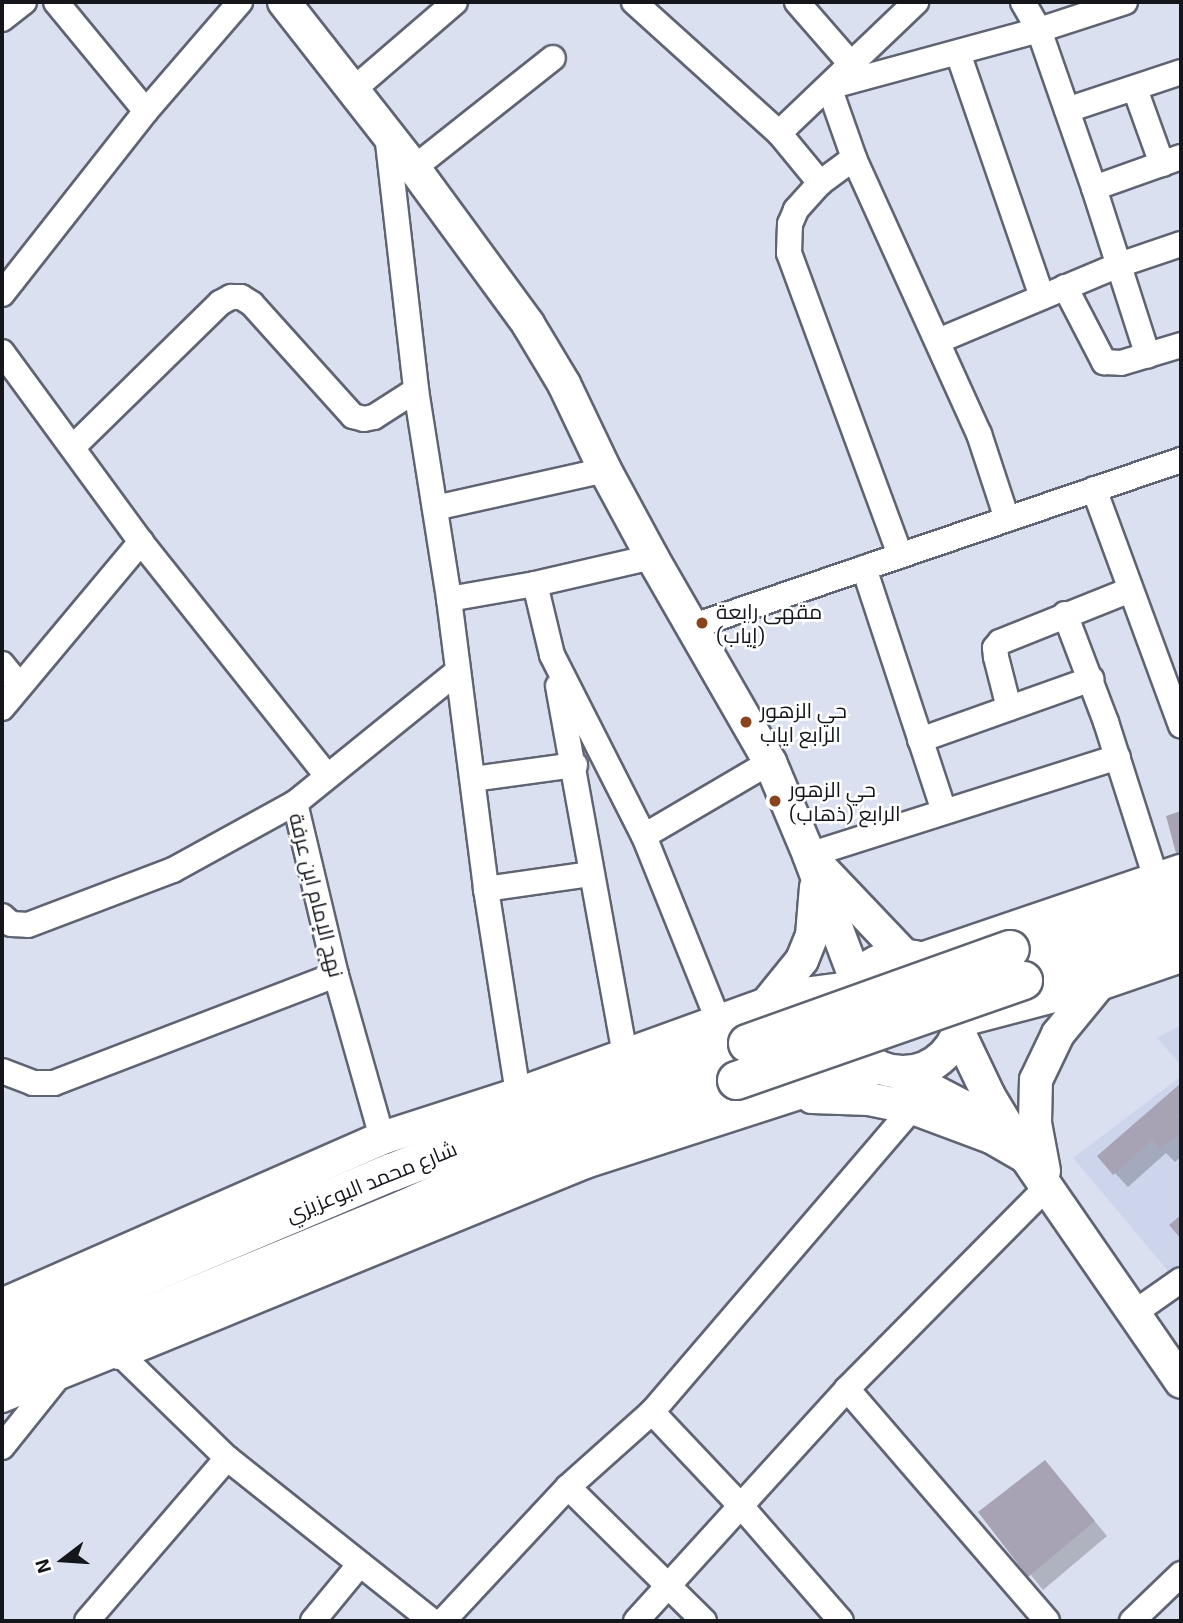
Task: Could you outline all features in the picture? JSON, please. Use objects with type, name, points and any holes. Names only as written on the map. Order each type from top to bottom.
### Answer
[{"type":"highway","points":[[1016,965],[1173,881]]},
{"type":"highway","points":[[1016,965],[1105,968],[1181,929]]},
{"type":"highway","name":"شارع محمد البوعزيزي","points":[[2,1336],[402,1167],[521,1121],[747,1043],[1016,965]]},
{"type":"highway","name":"شارع محمد البوعزيزي","points":[[2,1374],[380,1219],[519,1156],[736,1080],[1016,965]]},
{"type":"main road","points":[[290,3],[528,324],[564,384],[605,470],[691,627],[770,762],[810,855],[853,984]]},
{"type":"main road","points":[[810,855],[862,914],[913,957],[934,964],[953,982],[958,994],[961,1026],[989,1096],[1020,1147],[1181,1382]]},
{"type":"main road","points":[[768,1002],[794,972],[812,935],[816,881],[810,855]]},
{"type":"main road","points":[[1020,1147],[947,1095],[889,1070],[858,1051],[846,1027],[846,1001],[853,984],[877,962],[913,957],[1173,881]]},
{"type":"main road","points":[[119,1353],[585,1163],[779,1099],[889,1070],[929,1067],[952,1047],[961,1026],[1105,968],[1181,956]]},
{"type":"main road","points":[[1048,1186],[1035,1123],[1037,1080],[1058,1034],[1105,968]]},
{"type":"main road","points":[[2,1305],[382,1138],[518,1094],[768,1002],[808,991],[853,984]]},
{"type":"main road","points":[[779,1099],[824,1096],[869,1099],[913,1108],[1020,1147]]},
{"type":"street","points":[[2,19],[24,2]]},
{"type":"street","points":[[57,2],[146,111]]},
{"type":"street","points":[[2,294],[146,111],[240,2]]},
{"type":"street","points":[[354,89],[455,2]]},
{"type":"street","points":[[634,2],[779,133],[820,183]]},
{"type":"street","points":[[797,2],[852,64]]},
{"type":"street","points":[[779,133],[916,2]]},
{"type":"street","points":[[1023,2],[1039,30],[1148,356]]},
{"type":"street","points":[[829,87],[1039,30],[1115,3]]},
{"type":"street","points":[[958,53],[1042,297]]},
{"type":"street","points":[[414,168],[553,58]]},
{"type":"street","points":[[1067,110],[1181,72]]},
{"type":"street","points":[[829,87],[854,159],[979,434],[1007,519]]},
{"type":"street","points":[[1094,188],[1171,160],[1135,89]]},
{"type":"street","points":[[387,134],[416,390],[449,599],[486,889],[518,1094]]},
{"type":"street","points":[[854,159],[820,183],[796,210],[790,225],[789,253],[900,554]]},
{"type":"street","points":[[938,341],[1119,265],[1181,244]]},
{"type":"street","points":[[1065,287],[1104,362],[1121,363],[1181,345]]},
{"type":"street","points":[[73,447],[219,303],[230,297],[241,297],[252,304],[353,416],[364,419],[374,417],[416,390]]},
{"type":"street","points":[[2,352],[141,542],[327,776]]},
{"type":"street","points":[[691,627],[1181,460]]},
{"type":"street","points":[[435,508],[605,470]]},
{"type":"street","points":[[1094,489],[1181,724]]},
{"type":"street","points":[[2,708],[141,542]]},
{"type":"street","points":[[449,599],[535,584],[653,557]]},
{"type":"street","points":[[864,568],[944,811]]},
{"type":"street","points":[[535,584],[575,765],[590,874],[625,1054]]},
{"type":"street","points":[[1009,708],[995,648],[1008,638],[1130,590]]},
{"type":"street","points":[[1065,614],[1118,757],[1173,881]]},
{"type":"street","points":[[552,655],[644,836],[718,1020]]},
{"type":"street","points":[[2,664],[19,685]]},
{"type":"street","points":[[295,803],[457,671]]},
{"type":"street","points":[[920,740],[1091,679]]},
{"type":"street","points":[[810,855],[1118,757]]},
{"type":"street","points":[[644,836],[770,762]]},
{"type":"street","points":[[473,779],[575,765]]},
{"type":"street","name":"نهج الإمام ابن عرفة","points":[[2,916],[11,925],[28,925],[173,870],[295,803],[336,975],[382,1138]]},
{"type":"street","points":[[486,889],[590,874]]},
{"type":"street","points":[[2,1071],[33,1083],[54,1083],[336,975]]},
{"type":"street","points":[[443,1621],[568,1486],[652,1412],[913,1108]]},
{"type":"street","points":[[636,1621],[847,1389],[1048,1186]]},
{"type":"street","points":[[1134,1313],[1181,1280]]},
{"type":"street","points":[[2,1400],[119,1353],[227,1458],[432,1621]]},
{"type":"street","points":[[2,1447],[60,1375]]},
{"type":"street","points":[[847,1389],[1047,1621]]},
{"type":"street","points":[[652,1412],[741,1506],[841,1621]]},
{"type":"street","points":[[87,1621],[227,1458]]},
{"type":"street","points":[[568,1486],[704,1621]]},
{"type":"street","points":[[313,1621],[360,1564]]},
{"type":"street","points":[[1132,1621],[1181,1574]]},
{"type":"shaded area","points":[[1181,1025],[1181,1065],[1157,1038]]},
{"type":"shaded area","points":[[1181,1076],[1181,1271],[1174,1278],[1073,1158]]},
{"type":"building","points":[[1181,811],[1181,855],[1177,857],[1166,816]]},
{"type":"building","points":[[1181,1083],[1181,1112],[1176,1116],[1181,1122],[1181,1132],[1160,1150],[1152,1140],[1113,1175],[1097,1156]]},
{"type":"building","points":[[1181,1215],[1181,1239],[1169,1225]]},
{"type":"building","points":[[1045,1460],[1095,1521],[1028,1577],[978,1512]]},
{"type":"place","name":"مقهى رابعة (إياب)","points":[[702,623]]},
{"type":"place","name":"حي الزهور الرابع اياب","points":[[746,722]]},
{"type":"place","name":"حي الزهور الرابع (ذهاب)","points":[[775,801]]}]
